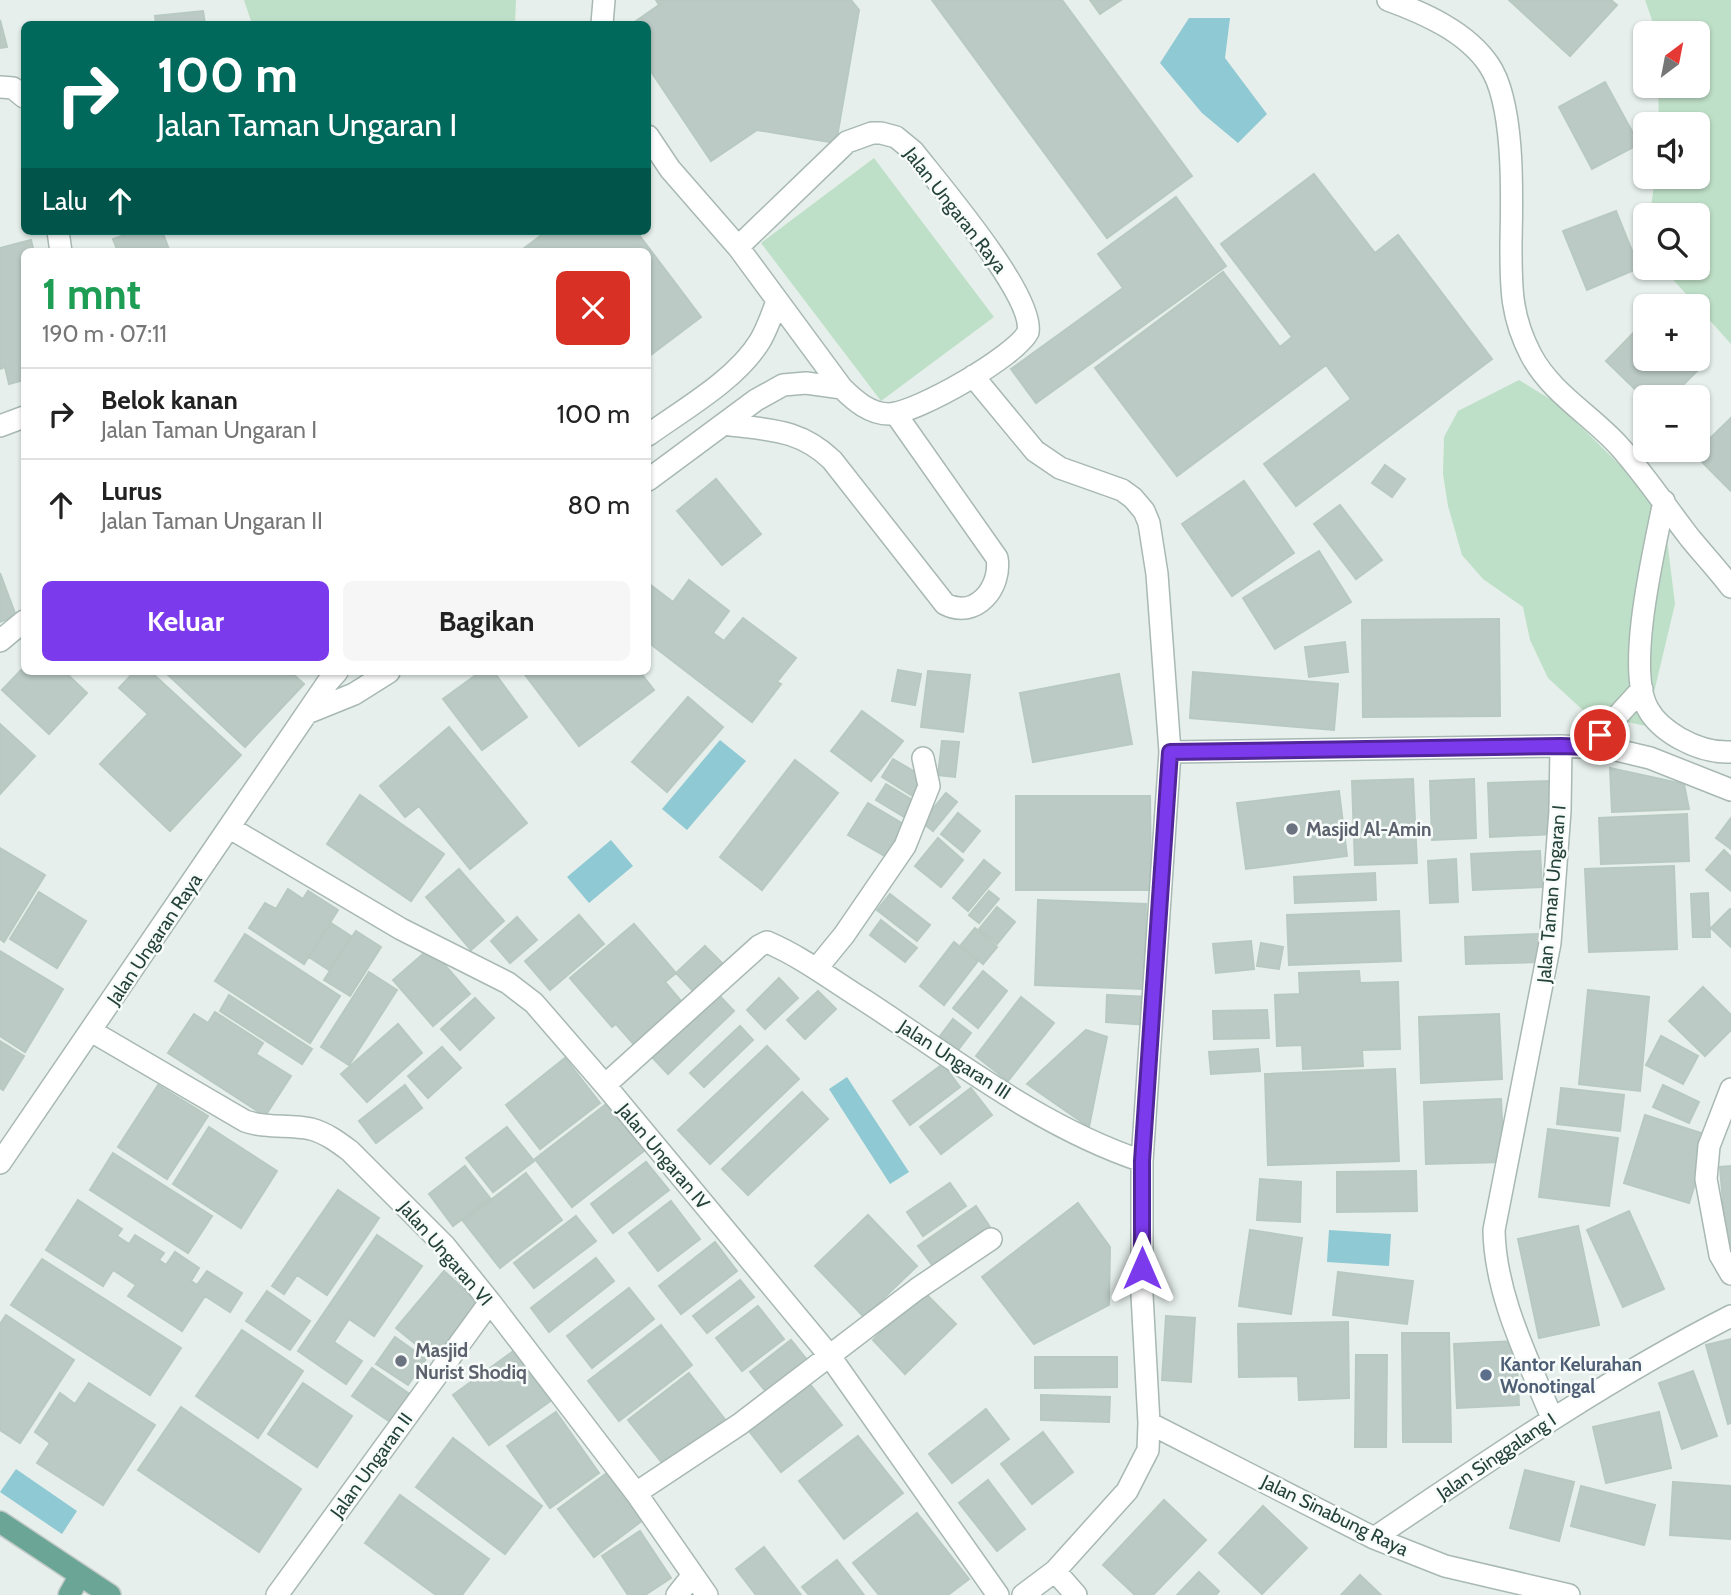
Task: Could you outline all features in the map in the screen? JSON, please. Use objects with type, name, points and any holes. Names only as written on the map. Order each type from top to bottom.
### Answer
[{"type":"main road","points":[[0,1522],[110,1595]]},
{"type":"main road","points":[[69,1595],[80,1576]]},
{"type":"street","points":[[601,21],[604,0]]},
{"type":"street","points":[[1388,0],[1444,25],[1472,45],[1490,66],[1502,96],[1509,145],[1511,301],[1518,328],[1532,357],[1551,382],[1617,444],[1731,587]]},
{"type":"street","points":[[0,88],[13,88],[21,95]]},
{"type":"street","name":"Jalan Ungaran Raya","points":[[738,247],[847,142],[881,132],[897,137],[913,151],[1010,279],[1025,307],[1029,326],[1022,342],[973,376],[929,401],[895,413]]},
{"type":"street","points":[[651,140],[670,169],[738,247],[842,388],[870,410],[895,413],[997,558],[999,570],[995,585],[972,607],[958,609],[945,604],[821,449],[807,439],[786,432],[723,424]]},
{"type":"street","points":[[651,433],[742,363],[760,341],[777,302]]},
{"type":"street","points":[[973,376],[1035,451],[1060,468],[1122,490],[1144,511],[1149,523],[1157,574],[1170,752],[1142,1161],[1142,1294],[1148,1450],[1127,1491],[1055,1571],[1023,1595]]},
{"type":"street","points":[[651,478],[756,400],[783,385],[806,383],[842,388]]},
{"type":"street","points":[[0,426],[21,418]]},
{"type":"street","points":[[1664,501],[1646,593],[1641,646],[1642,690],[1646,707],[1667,730],[1702,748],[1731,752]]},
{"type":"street","points":[[0,640],[21,623]]},
{"type":"street","name":"Jalan Ungaran Raya","points":[[0,1163],[335,675]]},
{"type":"street","points":[[307,713],[354,694],[384,675]]},
{"type":"street","points":[[1589,747],[1642,690]]},
{"type":"street","points":[[1170,752],[1561,746],[1608,748],[1650,758],[1731,790]]},
{"type":"street","name":"Jalan Taman Ungaran I","points":[[1552,1418],[1502,1284],[1494,1251],[1494,1230],[1550,943],[1560,811],[1561,746]]},
{"type":"street","points":[[817,968],[844,935],[905,846],[929,786],[923,758]]},
{"type":"street","name":"Jalan Ungaran IV","points":[[230,828],[401,929],[508,984],[534,1003],[829,1355],[998,1595]]},
{"type":"street","name":"Jalan Ungaran III","points":[[605,1085],[759,946],[767,942],[817,968],[979,1077],[1067,1130],[1109,1150],[1142,1161]]},
{"type":"street","name":"Jalan Ungaran VI","points":[[91,1031],[244,1121],[271,1128],[314,1130],[335,1140],[384,1184],[445,1247],[490,1302],[636,1493],[707,1595]]},
{"type":"street","points":[[1731,1089],[1709,1146],[1706,1179],[1720,1255],[1731,1274]]},
{"type":"street","points":[[636,1493],[740,1424],[917,1289],[991,1239]]},
{"type":"street","name":"Jalan Ungaran II","points":[[277,1595],[490,1302]]},
{"type":"street","name":"Jalan Singgalang I","points":[[1374,1538],[1552,1418],[1661,1351],[1731,1316]]},
{"type":"street","name":"Jalan Sinabung Raya","points":[[1149,1423],[1374,1538],[1445,1566],[1569,1595]]},
{"type":"street","points":[[1055,1571],[1076,1595]]},
{"type":"street","points":[[677,1595],[693,1575]]},
{"type":"green space","points":[[244,0],[516,0],[515,21],[251,21]]},
{"type":"green space","points":[[1645,0],[1731,0],[1731,344],[1710,321],[1710,294],[1686,294],[1673,280],[1710,280],[1710,203],[1652,203],[1653,189],[1710,189],[1710,112],[1659,112],[1658,98],[1710,98],[1710,21],[1652,20]]},
{"type":"green space","points":[[874,158],[994,317],[881,401],[761,243]]},
{"type":"green space","points":[[1519,380],[1558,404],[1632,477],[1665,523],[1675,604],[1646,726],[1586,713],[1548,678],[1530,640],[1523,607],[1483,579],[1462,555],[1448,506],[1443,474],[1444,437],[1458,411]]},
{"type":"water","points":[[1189,18],[1230,18],[1225,58],[1267,114],[1238,143],[1202,113],[1160,63]]},
{"type":"water","points":[[720,740],[746,761],[687,830],[662,809]]},
{"type":"water","points":[[611,840],[633,866],[589,903],[567,877]]},
{"type":"water","points":[[847,1077],[909,1172],[890,1184],[829,1089]]},
{"type":"water","points":[[1329,1230],[1391,1234],[1389,1266],[1327,1262]]},
{"type":"water","points":[[16,1469],[77,1511],[62,1534],[0,1492]]},
{"type":"building","points":[[656,0],[851,0],[859,10],[836,143],[757,130],[711,161],[651,71],[651,21],[636,21],[659,5]]},
{"type":"building","points":[[932,0],[1062,0],[1192,176],[1107,238]]},
{"type":"building","points":[[1090,0],[1121,0],[1100,14]]},
{"type":"building","points":[[1509,0],[1611,0],[1617,5],[1570,56]]},
{"type":"building","points":[[203,11],[205,21],[156,21],[155,16]]},
{"type":"building","points":[[0,20],[7,47],[0,48]]},
{"type":"building","points":[[1605,82],[1633,133],[1633,147],[1592,169],[1559,107]]},
{"type":"building","points":[[1314,174],[1375,253],[1398,235],[1492,359],[1296,506],[1264,464],[1351,399],[1326,365],[1177,476],[1095,368],[1223,272],[1280,347],[1292,337],[1221,244]]},
{"type":"building","points":[[1176,197],[1226,266],[1036,403],[1011,369],[1123,288],[1098,254]]},
{"type":"building","points":[[1616,211],[1633,253],[1633,271],[1587,290],[1563,231]]},
{"type":"building","points":[[124,235],[164,235],[168,248],[116,248],[113,239]]},
{"type":"building","points":[[542,235],[639,235],[649,248],[524,248]]},
{"type":"building","points":[[31,240],[33,248],[21,248],[21,381],[9,384],[5,367],[0,369],[0,248]]},
{"type":"building","points":[[651,251],[701,317],[651,355]]},
{"type":"building","points":[[1633,333],[1633,371],[1697,371],[1683,385],[1633,385],[1633,387],[1606,361]]},
{"type":"building","points":[[1731,418],[1731,491],[1702,462],[1710,462],[1710,438]]},
{"type":"building","points":[[1385,465],[1405,479],[1392,497],[1372,483]]},
{"type":"building","points":[[716,479],[761,534],[722,565],[677,511]]},
{"type":"building","points":[[1244,481],[1294,553],[1232,596],[1182,524]]},
{"type":"building","points":[[1340,505],[1382,560],[1356,579],[1314,524]]},
{"type":"building","points":[[1319,551],[1351,602],[1275,649],[1243,598]]},
{"type":"building","points":[[0,573],[16,616],[0,622]]},
{"type":"building","points":[[689,580],[729,611],[713,633],[724,641],[743,618],[796,658],[777,682],[781,684],[752,722],[651,644],[651,585],[673,602]]},
{"type":"building","points":[[1499,619],[1500,716],[1363,717],[1362,620]]},
{"type":"building","points":[[1345,642],[1348,672],[1309,677],[1305,647]]},
{"type":"building","points":[[21,670],[21,675],[68,675],[87,693],[49,734],[2,690]]},
{"type":"building","points":[[898,670],[921,674],[915,705],[892,701]]},
{"type":"building","points":[[928,671],[970,675],[963,732],[921,727]]},
{"type":"building","points":[[1193,672],[1338,684],[1334,730],[1190,718]]},
{"type":"building","points":[[1119,674],[1132,744],[1033,762],[1020,693]]},
{"type":"building","points":[[131,675],[154,675],[241,755],[170,831],[100,764],[148,714],[119,688]]},
{"type":"building","points":[[168,675],[294,675],[304,684],[245,747]]},
{"type":"building","points":[[476,675],[496,675],[527,717],[482,750],[443,699]]},
{"type":"building","points":[[525,675],[642,675],[654,690],[579,746]]},
{"type":"building","points":[[688,697],[723,727],[667,792],[632,762]]},
{"type":"building","points":[[862,711],[903,741],[871,781],[831,751]]},
{"type":"building","points":[[0,724],[35,756],[0,794]]},
{"type":"building","points":[[449,727],[527,823],[470,869],[419,806],[405,817],[380,786]]},
{"type":"building","points":[[942,741],[959,742],[955,777],[938,775]]},
{"type":"building","points":[[893,759],[925,778],[916,798],[882,777]]},
{"type":"building","points":[[795,760],[838,793],[762,890],[720,857]]},
{"type":"building","points":[[1610,768],[1684,784],[1689,809],[1612,812]]},
{"type":"building","points":[[1413,779],[1417,863],[1355,865],[1352,781]]},
{"type":"building","points":[[1474,779],[1476,838],[1432,840],[1430,781]]},
{"type":"building","points":[[1552,781],[1554,834],[1490,837],[1488,783]]},
{"type":"building","points":[[886,784],[914,801],[904,817],[876,800]]},
{"type":"building","name":"Masjid Al-Amin","points":[[1339,791],[1347,856],[1246,869],[1237,803]]},
{"type":"building","points":[[946,793],[957,802],[933,831],[922,822]]},
{"type":"building","points":[[360,795],[444,854],[411,901],[327,844]]},
{"type":"building","points":[[1016,796],[1150,796],[1151,890],[1016,890]]},
{"type":"building","points":[[868,803],[907,826],[888,858],[848,835]]},
{"type":"building","points":[[958,813],[980,831],[963,852],[941,834]]},
{"type":"building","points":[[1687,814],[1689,861],[1601,864],[1599,818]]},
{"type":"building","points":[[1731,818],[1731,849],[1716,838]]},
{"type":"building","points":[[938,838],[963,860],[941,887],[915,866]]},
{"type":"building","points":[[0,848],[45,875],[4,942],[0,939]]},
{"type":"building","points":[[1724,850],[1731,857],[1731,891],[1706,870]]},
{"type":"building","points":[[1540,851],[1542,887],[1473,890],[1471,854]]},
{"type":"building","points":[[1456,859],[1458,902],[1430,903],[1428,861]]},
{"type":"building","points":[[984,860],[1000,873],[968,911],[953,898]]},
{"type":"building","points":[[1674,866],[1677,949],[1589,952],[1585,869]]},
{"type":"building","points":[[459,869],[504,921],[471,950],[426,897]]},
{"type":"building","points":[[1375,873],[1376,900],[1295,903],[1294,877]]},
{"type":"building","points":[[288,889],[303,899],[308,891],[338,910],[304,964],[249,928],[265,903],[276,909]]},
{"type":"building","points":[[989,891],[999,899],[979,923],[969,915]]},
{"type":"building","points":[[39,892],[86,921],[57,968],[10,939]]},
{"type":"building","points":[[1708,893],[1710,937],[1693,937],[1691,894]]},
{"type":"building","points":[[890,894],[930,925],[917,941],[877,910]]},
{"type":"building","points":[[1038,900],[1146,904],[1144,989],[1035,985]]},
{"type":"building","points":[[997,907],[1015,922],[997,944],[979,929]]},
{"type":"building","points":[[1731,910],[1731,947],[1711,928]]},
{"type":"building","points":[[1399,911],[1401,961],[1289,965],[1287,915]]},
{"type":"building","points":[[579,915],[604,944],[550,990],[525,961]]},
{"type":"building","points":[[517,917],[537,940],[510,963],[491,941]]},
{"type":"building","points":[[881,920],[917,948],[905,962],[870,935]]},
{"type":"building","points":[[331,923],[351,936],[329,970],[309,957]]},
{"type":"building","points":[[634,924],[676,973],[665,982],[686,1007],[637,1048],[616,1024],[612,1027],[570,978]]},
{"type":"building","points":[[975,928],[997,947],[983,964],[961,945]]},
{"type":"building","points":[[356,931],[381,947],[350,996],[324,980]]},
{"type":"building","points":[[245,934],[340,996],[310,1043],[215,981]]},
{"type":"building","points":[[1539,934],[1540,962],[1466,964],[1465,937]]},
{"type":"building","points":[[1251,941],[1254,969],[1216,973],[1213,944]]},
{"type":"building","points":[[954,942],[978,961],[944,1005],[920,986]]},
{"type":"building","points":[[1261,943],[1283,947],[1279,969],[1257,966]]},
{"type":"building","points":[[705,946],[724,965],[695,993],[676,973]]},
{"type":"building","points":[[430,948],[470,994],[433,1026],[393,980]]},
{"type":"building","points":[[0,951],[63,989],[25,1052],[0,1036]]},
{"type":"building","points":[[983,971],[1007,991],[978,1028],[953,1008]]},
{"type":"building","points":[[1359,971],[1360,983],[1398,982],[1400,1049],[1362,1050],[1363,1066],[1303,1069],[1302,1045],[1277,1046],[1275,995],[1300,994],[1299,973]]},
{"type":"building","points":[[369,972],[397,990],[349,1065],[321,1047]]},
{"type":"building","points":[[779,978],[798,998],[765,1029],[747,1010]]},
{"type":"building","points":[[1703,987],[1731,1015],[1731,1030],[1705,1056],[1669,1021]]},
{"type":"building","points":[[1588,990],[1649,997],[1640,1091],[1579,1084]]},
{"type":"building","points":[[818,991],[836,1009],[805,1039],[787,1020]]},
{"type":"building","points":[[716,992],[734,1011],[668,1074],[650,1055]]},
{"type":"building","points":[[229,995],[312,1049],[302,1064],[220,1011]]},
{"type":"building","points":[[1107,995],[1151,997],[1149,1025],[1106,1022]]},
{"type":"building","points":[[1021,997],[1054,1023],[1008,1081],[976,1056]]},
{"type":"building","points":[[475,998],[494,1018],[460,1050],[441,1029]]},
{"type":"building","points":[[1267,1010],[1269,1038],[1214,1039],[1213,1011]]},
{"type":"building","points":[[215,1012],[263,1043],[256,1054],[291,1076],[265,1116],[168,1053],[194,1014],[208,1023]]},
{"type":"building","points":[[1499,1014],[1502,1079],[1421,1083],[1419,1017]]},
{"type":"building","points":[[953,1019],[971,1033],[958,1050],[940,1036]]},
{"type":"building","points":[[398,1024],[422,1053],[367,1102],[341,1074]]},
{"type":"building","points":[[740,1026],[753,1040],[704,1087],[690,1073]]},
{"type":"building","points":[[1086,1030],[1107,1037],[1089,1127],[1027,1084]]},
{"type":"building","points":[[1661,1036],[1698,1056],[1683,1084],[1646,1065]]},
{"type":"building","points":[[0,1041],[24,1056],[3,1090],[0,1088]]},
{"type":"building","points":[[767,1046],[799,1079],[710,1164],[678,1130]]},
{"type":"building","points":[[442,1047],[461,1068],[428,1098],[408,1076]]},
{"type":"building","points":[[1258,1049],[1260,1071],[1211,1074],[1209,1052]]},
{"type":"building","points":[[565,1058],[600,1103],[540,1149],[506,1105]]},
{"type":"building","points":[[943,1064],[960,1087],[910,1125],[893,1101]]},
{"type":"building","points":[[1395,1069],[1399,1161],[1268,1165],[1265,1074]]},
{"type":"building","points":[[158,1085],[208,1116],[167,1179],[118,1147]]},
{"type":"building","points":[[405,1085],[422,1108],[376,1143],[359,1121]]},
{"type":"building","points":[[1663,1085],[1699,1102],[1689,1123],[1653,1107]]},
{"type":"building","points":[[971,1088],[992,1115],[941,1154],[920,1127]]},
{"type":"building","points":[[1561,1088],[1624,1095],[1620,1131],[1557,1124]]},
{"type":"building","points":[[802,1092],[828,1119],[748,1195],[722,1169]]},
{"type":"building","points":[[1501,1099],[1504,1162],[1426,1164],[1424,1102]]},
{"type":"building","points":[[609,1102],[645,1150],[572,1207],[535,1159]]},
{"type":"building","points":[[1645,1115],[1710,1136],[1689,1203],[1624,1183]]},
{"type":"building","points":[[209,1127],[277,1171],[241,1228],[173,1184]]},
{"type":"building","points":[[507,1127],[534,1161],[493,1192],[466,1158]]},
{"type":"building","points":[[1548,1129],[1618,1138],[1609,1206],[1539,1197]]},
{"type":"building","points":[[113,1153],[212,1216],[188,1253],[90,1190]]},
{"type":"building","points":[[646,1162],[669,1190],[613,1233],[591,1204]]},
{"type":"building","points":[[465,1166],[490,1198],[453,1226],[429,1194]]},
{"type":"building","points":[[1731,1166],[1731,1250],[1727,1251],[1720,1167]]},
{"type":"building","points":[[1416,1171],[1417,1211],[1337,1212],[1337,1172]]},
{"type":"building","points":[[526,1173],[562,1220],[500,1268],[463,1221]]},
{"type":"building","points":[[1260,1179],[1301,1182],[1300,1222],[1257,1220]]},
{"type":"building","points":[[950,1183],[966,1206],[923,1236],[907,1212]]},
{"type":"building","points":[[338,1190],[379,1218],[327,1295],[297,1275],[284,1294],[272,1286]]},
{"type":"building","points":[[78,1200],[122,1229],[117,1236],[129,1244],[135,1235],[164,1253],[159,1260],[166,1265],[175,1252],[199,1268],[191,1281],[197,1285],[207,1271],[242,1293],[230,1312],[205,1296],[182,1331],[128,1296],[136,1285],[113,1270],[103,1286],[46,1250]]},
{"type":"building","points":[[671,1201],[700,1239],[658,1271],[629,1233]]},
{"type":"building","points":[[1078,1203],[1110,1247],[1109,1305],[1034,1344],[982,1277]]},
{"type":"building","points":[[976,1206],[992,1230],[936,1270],[918,1246]]},
{"type":"building","points":[[1629,1211],[1664,1289],[1623,1307],[1587,1230]]},
{"type":"building","points":[[868,1215],[917,1266],[864,1317],[815,1266]]},
{"type":"building","points":[[576,1216],[596,1241],[534,1288],[514,1263]]},
{"type":"building","points":[[1578,1226],[1599,1325],[1539,1338],[1518,1239]]},
{"type":"building","points":[[1250,1230],[1302,1238],[1291,1314],[1239,1306]]},
{"type":"building","points":[[377,1235],[422,1266],[374,1336],[349,1319],[334,1342],[362,1361],[346,1384],[298,1351]]},
{"type":"building","points":[[715,1242],[737,1271],[681,1314],[659,1286]]},
{"type":"building","points":[[596,1258],[614,1281],[549,1332],[531,1308]]},
{"type":"building","points":[[42,1259],[181,1348],[150,1395],[11,1305]]},
{"type":"building","points":[[444,1271],[477,1301],[434,1359],[396,1328]]},
{"type":"building","points":[[1338,1272],[1413,1281],[1407,1324],[1333,1315]]},
{"type":"building","points":[[740,1280],[754,1297],[707,1333],[693,1316]]},
{"type":"building","points":[[629,1288],[654,1319],[592,1368],[567,1336]]},
{"type":"building","points":[[267,1291],[310,1321],[290,1350],[246,1321]]},
{"type":"building","points":[[923,1291],[956,1324],[905,1374],[873,1340]]},
{"type":"building","points":[[758,1306],[784,1339],[742,1371],[716,1338]]},
{"type":"building","points":[[6,1315],[74,1360],[20,1443],[0,1430],[0,1324]]},
{"type":"building","points":[[1166,1316],[1195,1318],[1191,1382],[1162,1380]]},
{"type":"building","points":[[1348,1322],[1349,1398],[1299,1400],[1298,1376],[1239,1377],[1238,1324]]},
{"type":"building","points":[[661,1325],[692,1365],[619,1421],[588,1381]]},
{"type":"building","points":[[242,1330],[303,1371],[258,1438],[196,1396]]},
{"type":"building","points":[[1402,1333],[1449,1333],[1451,1442],[1403,1442]]},
{"type":"building","name":"Masjid Nurist Shodiq","points":[[395,1337],[426,1359],[408,1385],[376,1364]]},
{"type":"building","points":[[1731,1339],[1731,1423],[1728,1424],[1706,1345]]},
{"type":"building","points":[[791,1340],[808,1361],[767,1393],[750,1372]]},
{"type":"building","name":"Kantor Kelurahan Wonotingal","points":[[1516,1341],[1519,1405],[1457,1408],[1454,1344]]},
{"type":"building","points":[[519,1347],[556,1397],[489,1445],[453,1395]]},
{"type":"building","points":[[1356,1355],[1387,1355],[1386,1447],[1355,1447]]},
{"type":"building","points":[[1035,1357],[1117,1357],[1117,1387],[1035,1388]]},
{"type":"building","points":[[372,1368],[411,1395],[392,1423],[352,1396]]},
{"type":"building","points":[[1693,1371],[1717,1436],[1682,1449],[1659,1383]]},
{"type":"building","points":[[689,1373],[727,1422],[667,1469],[628,1420]]},
{"type":"building","points":[[89,1383],[155,1425],[103,1505],[37,1463],[50,1443],[35,1432],[60,1393],[75,1404]]},
{"type":"building","points":[[303,1383],[352,1416],[317,1467],[268,1434]]},
{"type":"building","points":[[810,1384],[842,1425],[781,1472],[749,1431]]},
{"type":"building","points":[[1041,1395],[1110,1397],[1109,1422],[1041,1420]]},
{"type":"building","points":[[181,1407],[301,1489],[259,1552],[138,1470]]},
{"type":"building","points":[[986,1409],[1009,1439],[952,1483],[929,1454]]},
{"type":"building","points":[[556,1412],[599,1473],[550,1508],[507,1446]]},
{"type":"building","points":[[1659,1412],[1671,1468],[1606,1483],[1593,1427]]},
{"type":"building","points":[[1043,1432],[1073,1472],[1032,1504],[1001,1464]]},
{"type":"building","points":[[858,1436],[903,1493],[844,1539],[799,1481]]},
{"type":"building","points":[[453,1438],[542,1506],[505,1554],[416,1487]]},
{"type":"building","points":[[1525,1470],[1574,1482],[1559,1541],[1510,1528]]},
{"type":"building","points":[[607,1473],[643,1520],[594,1557],[558,1509]]},
{"type":"building","points":[[988,1480],[1025,1529],[997,1551],[959,1503]]},
{"type":"building","points":[[1673,1482],[1731,1486],[1731,1539],[1670,1535]]},
{"type":"building","points":[[1581,1486],[1655,1505],[1644,1545],[1571,1526]]},
{"type":"building","points":[[400,1495],[489,1559],[462,1595],[436,1595],[365,1543]]},
{"type":"building","points":[[1164,1500],[1206,1540],[1153,1595],[1135,1595],[1103,1565]]},
{"type":"building","points":[[1263,1506],[1307,1548],[1262,1594],[1219,1553]]},
{"type":"building","points":[[917,1513],[969,1579],[948,1595],[879,1595],[853,1563]]},
{"type":"building","points":[[640,1531],[671,1578],[645,1595],[628,1595],[602,1556]]},
{"type":"building","points":[[764,1547],[801,1595],[756,1595],[736,1569]]},
{"type":"building","points":[[837,1560],[864,1595],[809,1595],[802,1587]]},
{"type":"building","points":[[1199,1572],[1219,1591],[1216,1595],[1177,1595]]},
{"type":"building","points":[[1360,1575],[1381,1595],[1341,1595]]},
{"type":"place","name":"Masjid Al-Amin","points":[[1292,829]]},
{"type":"place","name":"Masjid Nurist Shodiq","points":[[401,1361]]},
{"type":"place","name":"Kantor Kelurahan Wonotingal","points":[[1486,1375]]},
{"type":"route","points":[[1142,1268],[1142,1161],[1170,752],[1589,747],[1600,735]]}]
